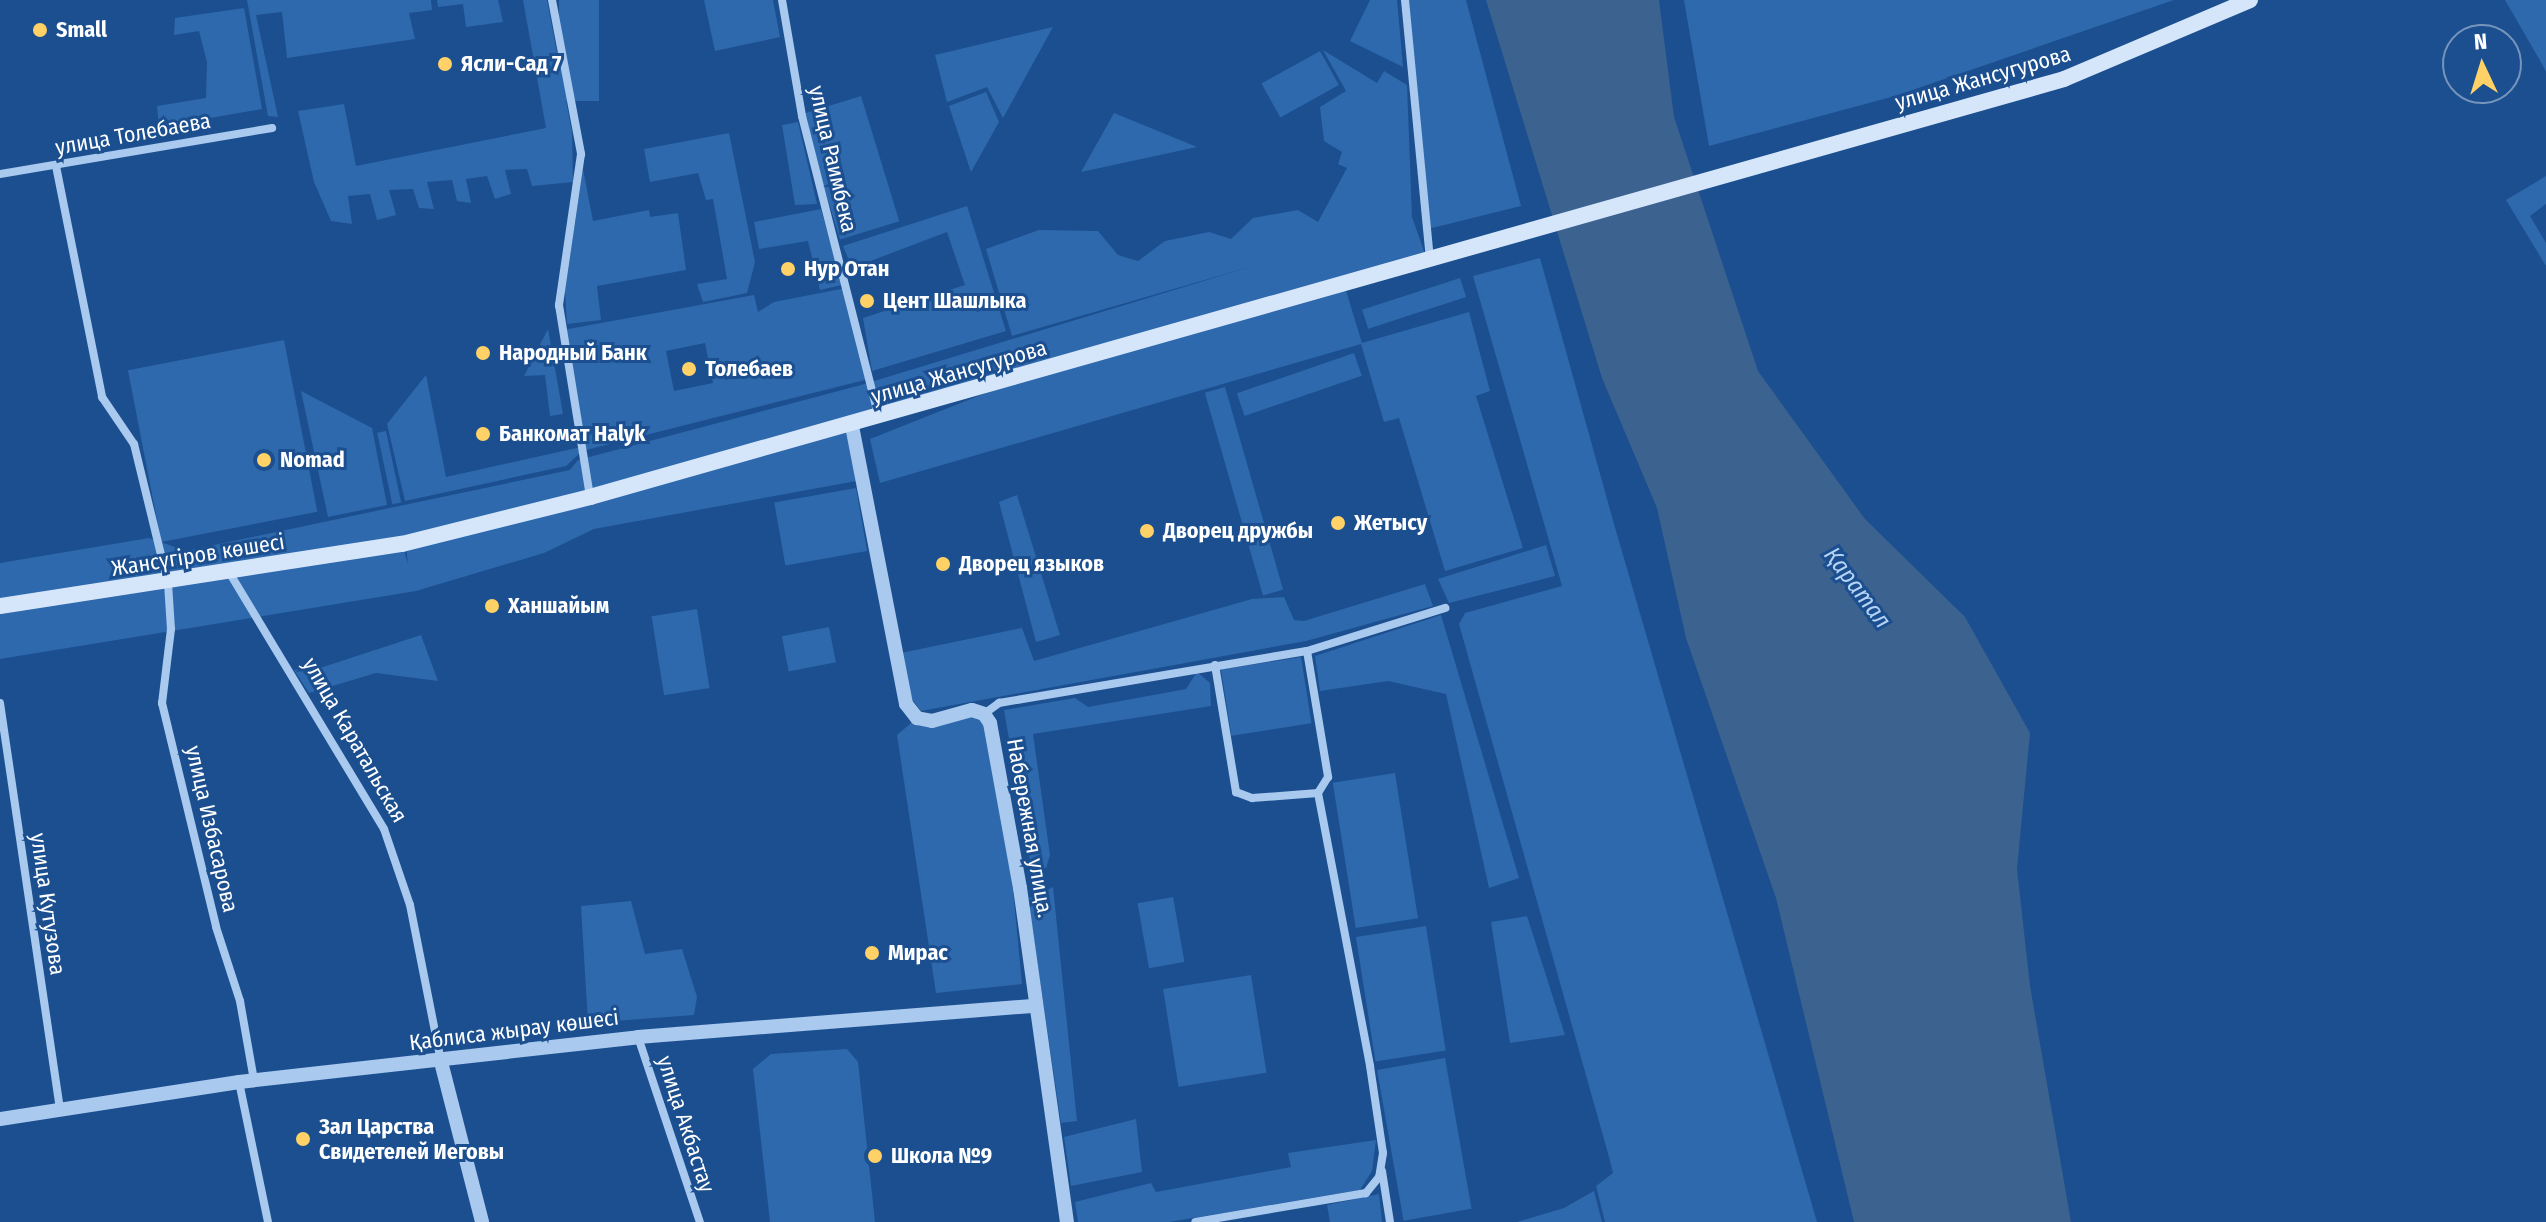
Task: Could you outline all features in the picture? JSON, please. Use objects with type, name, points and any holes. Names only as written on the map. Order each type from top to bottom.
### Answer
[{"type":"main road","name":"улица Жансугурова","points":[[402,544],[879,419],[2064,79],[2250,0]]},
{"type":"main road","name":"Жансүгіров көшесі","points":[[0,606],[168,583],[402,544]]},
{"type":"street","points":[[552,0],[581,154],[559,305],[590,497]]},
{"type":"street","name":"улица Раимбека","points":[[782,0],[802,116],[879,419]]},
{"type":"street","points":[[1405,0],[1430,259]]},
{"type":"street","name":"улица Толебаева","points":[[0,174],[272,128]]},
{"type":"street","points":[[56,166],[102,397],[134,444],[168,583]]},
{"type":"street","name":"Набережная улица.","points":[[852,426],[906,704],[917,718],[932,721],[972,710],[984,714],[1020,888],[1067,1222]]},
{"type":"street","name":"улица Каратальская","points":[[229,572],[384,829],[410,905],[441,1062],[482,1222]]},
{"type":"street","name":"улица Избасарова","points":[[168,583],[171,629],[162,703],[216,927],[240,1001],[246,1081],[268,1222]]},
{"type":"street","points":[[984,714],[999,703],[1307,651],[1445,608]]},
{"type":"street","points":[[1307,651],[1328,777],[1318,793],[1370,1066],[1390,1222]]},
{"type":"street","points":[[1215,665],[1236,792],[1252,798],[1318,793]]},
{"type":"street","name":"улица Кутузова","points":[[0,703],[60,1110]]},
{"type":"street","name":"Қаблиса жырау көшесі","points":[[0,1119],[246,1081],[441,1062],[638,1037],[1036,1006]]},
{"type":"street","name":"улица Акбастау","points":[[638,1037],[700,1222]]},
{"type":"street","points":[[1195,1222],[1366,1193],[1379,1177],[1381,1165]]},
{"type":"shaded area","points":[[247,0],[431,0],[432,10],[409,13],[415,39],[287,58],[282,12],[256,15],[278,117],[268,116]]},
{"type":"shaded area","points":[[437,0],[498,0],[503,22],[466,27],[463,4],[438,7]]},
{"type":"shaded area","points":[[523,0],[547,0],[572,132],[573,182],[532,186],[527,169],[505,170],[511,194],[495,199],[487,176],[466,179],[471,203],[457,201],[452,180],[427,182],[434,209],[419,208],[413,189],[389,190],[396,215],[377,220],[370,194],[348,196],[352,224],[331,221],[314,182],[298,111],[344,104],[356,166],[546,128]]},
{"type":"shaded area","points":[[559,0],[599,0],[599,101],[559,101]]},
{"type":"shaded area","points":[[704,0],[773,0],[780,37],[715,51]]},
{"type":"shaded area","points":[[1370,0],[1397,0],[1403,67],[1350,41]]},
{"type":"shaded area","points":[[1403,0],[1466,0],[1521,206],[1424,230]]},
{"type":"shaded area","points":[[1684,0],[2174,0],[1895,96],[1709,146]]},
{"type":"shaded area","points":[[2505,0],[2546,0],[2546,72],[2522,29],[2522,24],[2519,24]]},
{"type":"shaded area","points":[[244,8],[262,109],[159,127],[157,106],[206,98],[207,62],[199,31],[174,35],[175,18]]},
{"type":"shaded area","points":[[1053,27],[1003,118],[987,87],[947,102],[935,55]]},
{"type":"shaded area","points":[[1323,50],[1377,83],[1384,71],[1407,85],[1412,217],[1425,254],[813,431],[401,540],[0,603],[0,563],[149,538],[186,551],[570,470],[578,460],[861,385],[1253,266],[1012,336],[986,249],[1039,230],[1098,231],[1118,255],[1138,261],[1165,241],[1209,232],[1231,239],[1253,218],[1298,210],[1318,222],[1347,168],[1338,164],[1342,152],[1324,141],[1320,107],[1346,91]]},
{"type":"shaded area","points":[[1320,51],[1339,85],[1280,118],[1261,83]]},
{"type":"shaded area","points":[[986,92],[999,122],[971,172],[949,106]]},
{"type":"shaded area","points":[[861,96],[899,221],[840,239],[802,114]]},
{"type":"shaded area","points":[[1114,113],[1197,147],[1081,172]]},
{"type":"shaded area","points":[[798,122],[817,204],[795,205],[782,125]]},
{"type":"shaded area","points":[[729,133],[755,262],[747,293],[703,302],[697,284],[727,279],[713,199],[706,200],[698,173],[650,182],[644,149]]},
{"type":"shaded area","points":[[583,169],[593,221],[649,210],[650,217],[678,213],[686,270],[597,286],[601,320],[567,324],[565,291]]},
{"type":"shaded area","points":[[2546,176],[2546,204],[2530,216],[2546,243],[2546,266],[2506,200]]},
{"type":"shaded area","points":[[967,206],[1006,331],[872,371],[863,318],[965,285],[947,232],[852,268],[843,246]]},
{"type":"shaded area","points":[[821,209],[842,285],[820,290],[808,241],[759,249],[754,222]]},
{"type":"shaded area","points":[[1540,258],[1817,1222],[1605,1222],[1596,1186],[1613,1173],[1459,624],[1465,613],[1562,586],[1473,276]]},
{"type":"shaded area","points":[[1460,278],[1466,297],[1368,329],[1362,310]]},
{"type":"shaded area","points":[[1344,284],[1362,343],[1469,312],[1490,391],[1476,396],[1523,548],[1445,571],[1399,418],[1384,422],[1361,344],[880,483],[870,439],[1044,370]]},
{"type":"shaded area","points":[[846,288],[869,379],[582,451],[566,466],[405,501],[387,424],[426,375],[446,477],[581,447],[563,330],[754,295],[758,312],[774,302]],"holes":[[[705,343],[713,383],[674,391],[666,351]]]},
{"type":"shaded area","points":[[548,329],[563,414],[550,416],[545,375],[524,376]]},
{"type":"shaded area","points":[[284,340],[317,512],[161,542],[128,370]]},
{"type":"shaded area","points":[[1354,353],[1362,376],[1245,416],[1237,393]]},
{"type":"shaded area","points":[[1225,387],[1283,590],[1263,596],[1205,393]]},
{"type":"shaded area","points":[[301,391],[372,428],[387,505],[328,517]]},
{"type":"shaded area","points":[[852,426],[862,480],[594,529],[544,553],[416,591],[0,659],[0,606],[402,544],[408,564],[406,547]]},
{"type":"shaded area","points":[[386,431],[401,502],[392,504],[377,433]]},
{"type":"shaded area","points":[[856,488],[867,551],[785,565],[774,502]]},
{"type":"shaded area","points":[[1017,495],[1060,635],[1036,642],[999,502]]},
{"type":"shaded area","points":[[1546,545],[1555,576],[1449,603],[1438,579]]},
{"type":"shaded area","points":[[1425,584],[1433,606],[1306,641],[921,711],[908,694],[901,653],[1022,628],[1034,661],[1252,599],[1284,597],[1294,620],[1304,621]]},
{"type":"shaded area","points":[[697,609],[710,688],[664,695],[652,616]]},
{"type":"shaded area","points":[[1441,615],[1519,878],[1489,888],[1446,694],[1388,681],[1320,691],[1315,656]]},
{"type":"shaded area","points":[[829,627],[836,662],[789,671],[782,636]]},
{"type":"shaded area","points":[[421,635],[438,681],[376,673],[309,693],[294,670],[323,667]]},
{"type":"shaded area","points":[[1301,657],[1311,723],[1231,736],[1221,670]]},
{"type":"shaded area","points":[[1197,672],[1210,683],[1211,706],[1033,734],[1050,855],[1046,868],[1032,872],[1004,710],[1075,698],[1088,707],[1186,689]]},
{"type":"shaded area","points":[[984,714],[1005,807],[1022,984],[936,993],[897,735],[917,718]]},
{"type":"shaded area","points":[[1395,773],[1418,918],[1356,928],[1333,783]]},
{"type":"shaded area","points":[[1053,887],[1077,1121],[1061,1123],[1028,899]]},
{"type":"shaded area","points":[[1173,897],[1184,962],[1149,968],[1138,903]]},
{"type":"shaded area","points":[[631,901],[645,954],[682,949],[697,997],[694,1015],[588,1023],[581,906]]},
{"type":"shaded area","points":[[1527,916],[1565,1035],[1510,1043],[1491,922]]},
{"type":"shaded area","points":[[1426,926],[1446,1050],[1376,1062],[1356,937]]},
{"type":"shaded area","points":[[1251,975],[1266,1073],[1179,1087],[1163,989]]},
{"type":"shaded area","points":[[847,1049],[858,1062],[875,1222],[770,1222],[753,1069],[771,1054]]},
{"type":"shaded area","points":[[1445,1058],[1472,1209],[1404,1221],[1377,1070]]},
{"type":"shaded area","points":[[1136,1119],[1142,1172],[1071,1186],[1064,1137]]},
{"type":"shaded area","points":[[1376,1140],[1372,1171],[1360,1190],[1169,1222],[1078,1222],[1075,1202],[1151,1183],[1156,1192],[1291,1167],[1288,1153]]},
{"type":"shaded area","points":[[1594,1191],[1602,1222],[1517,1222],[1564,1208]]},
{"type":"shaded area","points":[[1379,1194],[1382,1222],[1330,1222],[1327,1205]]},
{"type":"water","name":"Қаратал","points":[[1486,0],[1659,0],[1674,117],[1758,371],[1865,519],[1965,617],[2030,733],[2017,869],[2030,986],[2071,1222],[1854,1222],[1776,898],[1686,638],[1657,508],[1602,378]]},
{"type":"place","name":"Small","points":[[40,30]]},
{"type":"place","name":"Ясли-Сад 7","points":[[445,64]]},
{"type":"place","name":"Нур Отан","points":[[788,269]]},
{"type":"place","name":"Цент Шашлыка","points":[[867,301]]},
{"type":"place","name":"Народный Банк","points":[[483,353]]},
{"type":"place","name":"Толебаев","points":[[689,369]]},
{"type":"place","name":"Банкомат Halyk","points":[[483,434]]},
{"type":"place","name":"Nomad","points":[[264,460]]},
{"type":"place","name":"Жетысу","points":[[1338,523]]},
{"type":"place","name":"Дворец дружбы","points":[[1147,531]]},
{"type":"place","name":"Дворец языков","points":[[943,564]]},
{"type":"place","name":"Ханшайым","points":[[492,606]]},
{"type":"place","name":"Мирас","points":[[872,953]]},
{"type":"place","name":"Зал Царства Свидетелей Иеговы","points":[[303,1139]]},
{"type":"place","name":"Школа №9","points":[[875,1156]]}]
